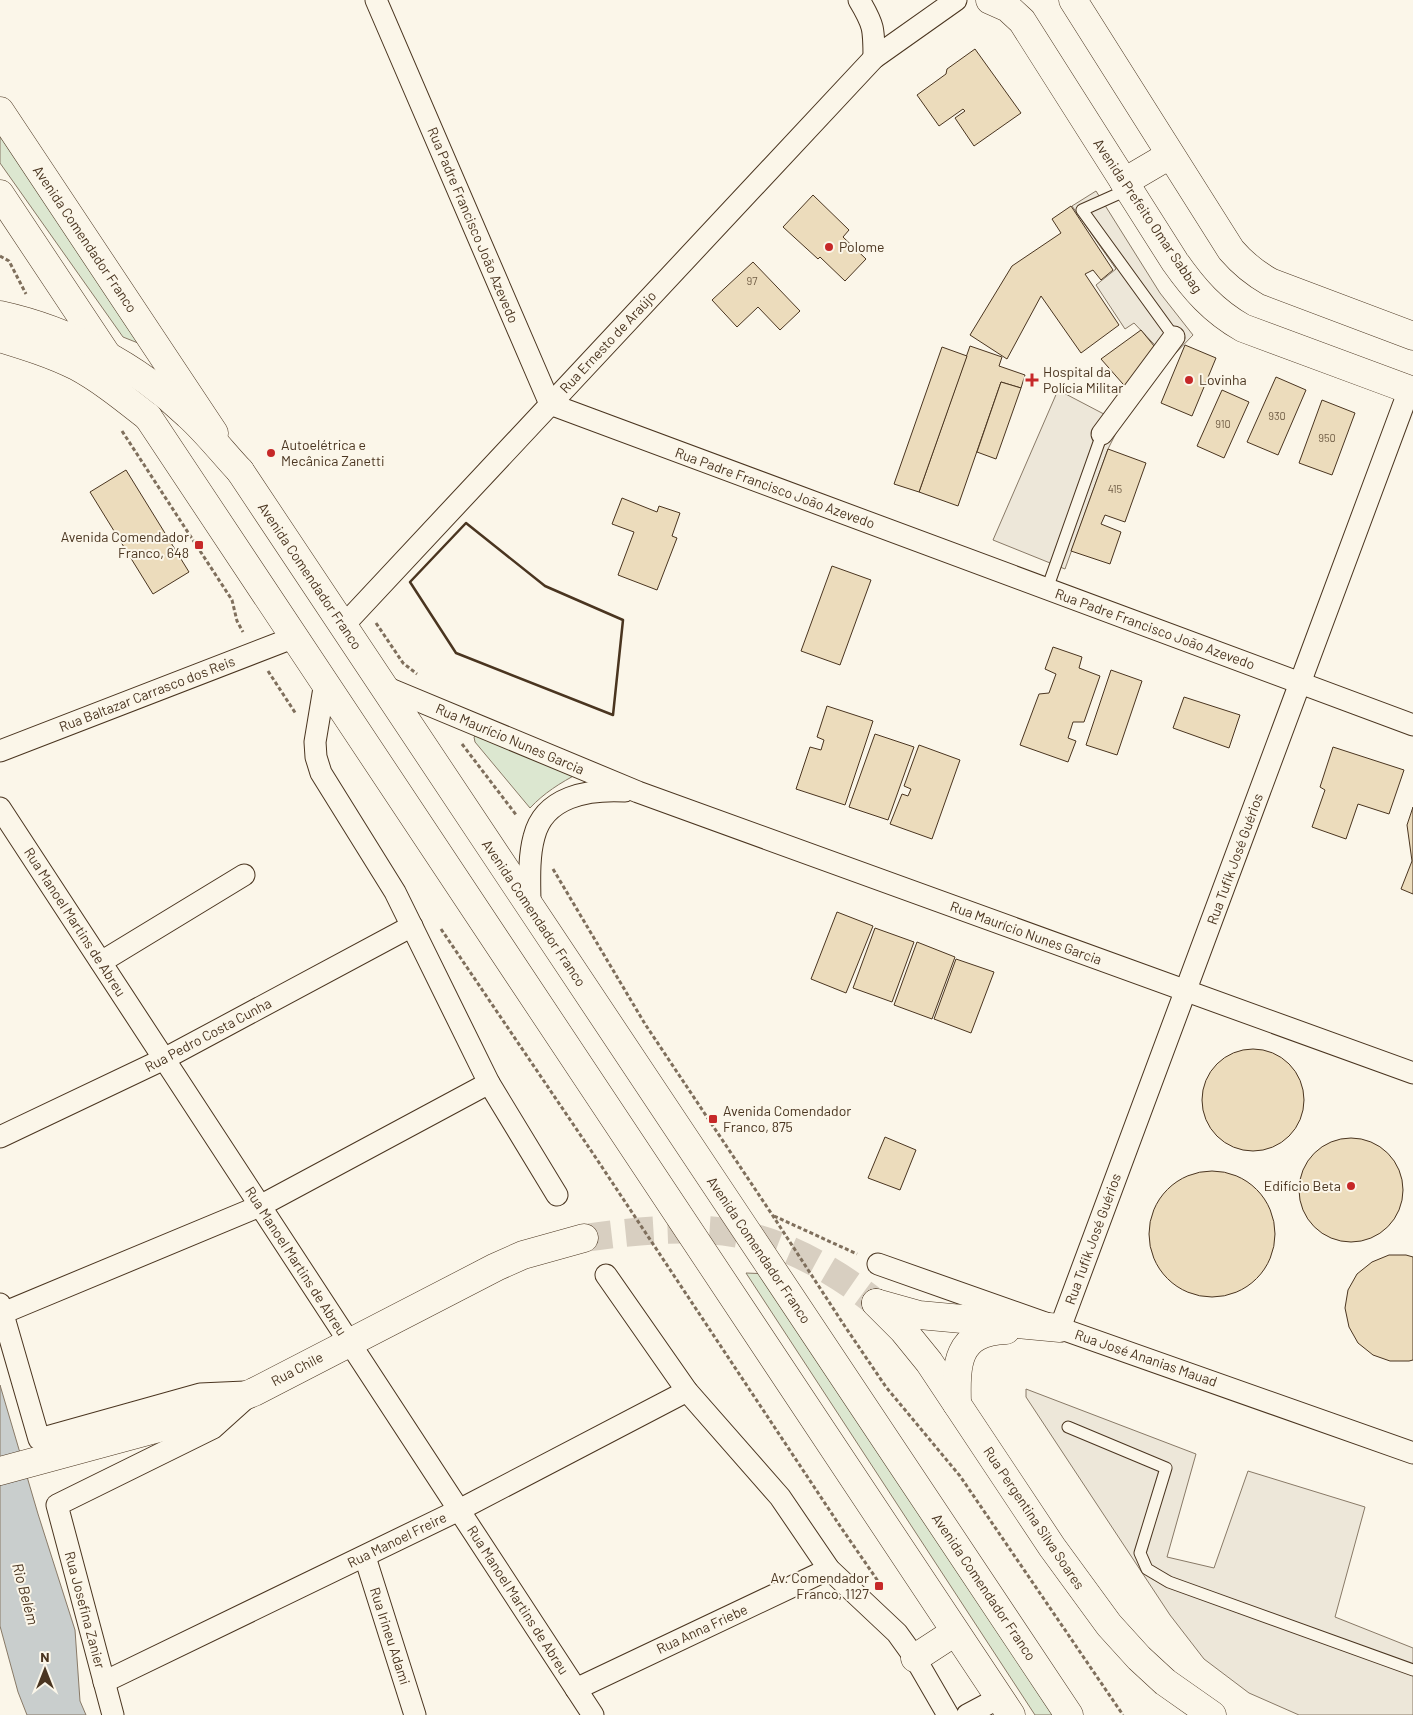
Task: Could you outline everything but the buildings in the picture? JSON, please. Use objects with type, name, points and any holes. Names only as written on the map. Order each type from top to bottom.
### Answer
[{"type":"main road","name":"Avenida Prefeito Omar Sabbag","points":[[990,0],[1008,8],[1022,21],[1189,283],[1207,303],[1225,318],[1243,328],[1411,391]]},
{"type":"main road","points":[[1072,0],[1170,155],[1241,262],[1270,282],[1413,336]]},
{"type":"main road","name":"Avenida Comendador Franco","points":[[0,111],[1069,1715]]},
{"type":"main road","points":[[1126,185],[1170,155]]},
{"type":"main road","points":[[0,194],[1005,1706]]},
{"type":"main road","points":[[0,315],[51,331],[107,356],[162,392],[189,415],[240,471]]},
{"type":"main road","points":[[0,338],[46,352],[76,366],[104,383],[148,417]]},
{"type":"main road","name":"Rua Chile","points":[[0,1471],[170,1425],[209,1411],[254,1392],[496,1266],[524,1255],[584,1238]]},
{"type":"main road","name":"Rua Pergentina Silva Soares","points":[[1060,1328],[919,1314],[876,1303],[929,1362],[1052,1547],[1109,1625],[1139,1658],[1165,1682],[1212,1715]]},
{"type":"main road","points":[[957,1404],[956,1374],[959,1359],[967,1342],[980,1334],[997,1330],[1060,1328]]},
{"type":"main road","points":[[915,1658],[955,1632]]},
{"type":"main road","points":[[1050,1687],[1089,1715]]},
{"type":"street","name":"Rua Padre Francisco João Azevedo","points":[[376,0],[550,404],[1413,725]]},
{"type":"street","points":[[859,0],[874,31],[874,58]]},
{"type":"street","name":"Rua Ernesto de Araújo","points":[[343,626],[874,58],[956,0]]},
{"type":"street","points":[[1102,434],[1174,337]]},
{"type":"street","name":"Rua Tufik José Guérios","points":[[1060,1328],[1300,683],[1411,391]]},
{"type":"street","name":"Rua Baltazar Carrasco dos Reis","points":[[0,751],[294,637]]},
{"type":"street","points":[[325,682],[315,742],[316,757],[321,773],[384,872],[489,1083],[557,1195]]},
{"type":"street","name":"Rua Maurício Nunes Garcia","points":[[383,686],[638,792],[1413,1073]]},
{"type":"street","name":"Rua Maurício Nunes Garcia","points":[[530,907],[533,838],[538,824],[546,814],[556,805],[572,796],[608,790],[638,792]]},
{"type":"street","name":"Rua Manoel Martins de Abreu","points":[[0,808],[593,1715]]},
{"type":"street","points":[[101,962],[244,875]]},
{"type":"street","name":"Rua Pedro Costa Cunha","points":[[0,1137],[164,1059],[412,926]]},
{"type":"street","points":[[254,1392],[200,1394],[39,1439],[1,1309],[260,1206],[489,1083]]},
{"type":"street","name":"Rua José Ananias Mauad","points":[[878,1264],[1413,1453]]},
{"type":"street","points":[[606,1275],[687,1391],[780,1497],[829,1569],[897,1633],[915,1658],[948,1715]]},
{"type":"street","name":"Rua Manoel Freire","points":[[104,1682],[365,1557],[687,1391]]},
{"type":"street","name":"Rua Josefina Zanier","points":[[113,1715],[57,1504],[213,1428],[254,1392]]},
{"type":"street","name":"Rua Irineu Adami","points":[[365,1557],[415,1715]]},
{"type":"street","name":"Rua Anna Friebe","points":[[576,1689],[829,1569]]},
{"type":"street","points":[[967,1715],[1005,1706]]},
{"type":"lane","points":[[1126,185],[1082,210],[1174,337]]},
{"type":"lane","points":[[1047,589],[1102,434]]},
{"type":"lane","points":[[1068,1427],[1166,1468],[1140,1552],[1147,1569],[1169,1582],[1413,1670]]},
{"type":"path","points":[[0,256],[9,261],[29,300]]},
{"type":"path","points":[[121,430],[232,600],[237,621]]},
{"type":"path","points":[[374,620],[403,663],[419,675]]},
{"type":"path","points":[[460,742],[518,817]]},
{"type":"path","points":[[553,868],[645,1024],[886,1387],[960,1476],[1123,1715]]},
{"type":"path","points":[[596,1158],[840,1526]]},
{"type":"path","points":[[773,1216],[878,1264]]},
{"type":"green space","points":[[0,130],[148,347],[123,337],[0,163]]},
{"type":"green space","points":[[477,734],[579,773],[553,789],[530,808],[475,742],[474,737]]},
{"type":"green space","points":[[746,1273],[770,1274],[1061,1715],[1035,1715]]},
{"type":"shaded area","points":[[1096,191],[1160,293],[1193,335],[1169,360],[1134,323],[1125,329],[1096,285],[1116,269],[1072,206]]},
{"type":"shaded area","points":[[1058,390],[1121,423],[1108,449],[1065,569],[993,540]]},
{"type":"shaded area","points":[[1026,1389],[1196,1454],[1167,1557],[1214,1568],[1248,1471],[1365,1507],[1335,1617],[1413,1648],[1413,1715],[1299,1715],[1249,1693],[1204,1659],[1170,1615],[1026,1397]]},
{"type":"water","name":"Rio Belém","points":[[0,1385],[75,1630],[80,1701],[86,1715],[27,1715],[18,1692],[0,1626]]},
{"type":"tunnel","points":[[584,1238],[666,1230],[709,1230],[748,1236],[782,1247],[815,1263],[847,1282],[876,1303]]},
{"type":"wall","points":[[466,523],[545,586],[623,620],[613,715],[456,653],[410,582],[466,523]]},
{"type":"place","name":"Polome","points":[[829,247]]},
{"type":"place","name":"Hospital da Polícia Militar","points":[[1032,380]]},
{"type":"place","name":"Lovinha","points":[[1189,380]]},
{"type":"place","name":"Autoelétrica e Mecânica Zanetti","points":[[271,453]]},
{"type":"place","name":"Avenida Comendador Franco, 648","points":[[199,545]]},
{"type":"place","name":"Avenida Comendador Franco, 875","points":[[713,1119]]},
{"type":"place","name":"Edifício Beta","points":[[1351,1186]]},
{"type":"place","name":"Av. Comendador Franco, 1127","points":[[879,1586]]}]
